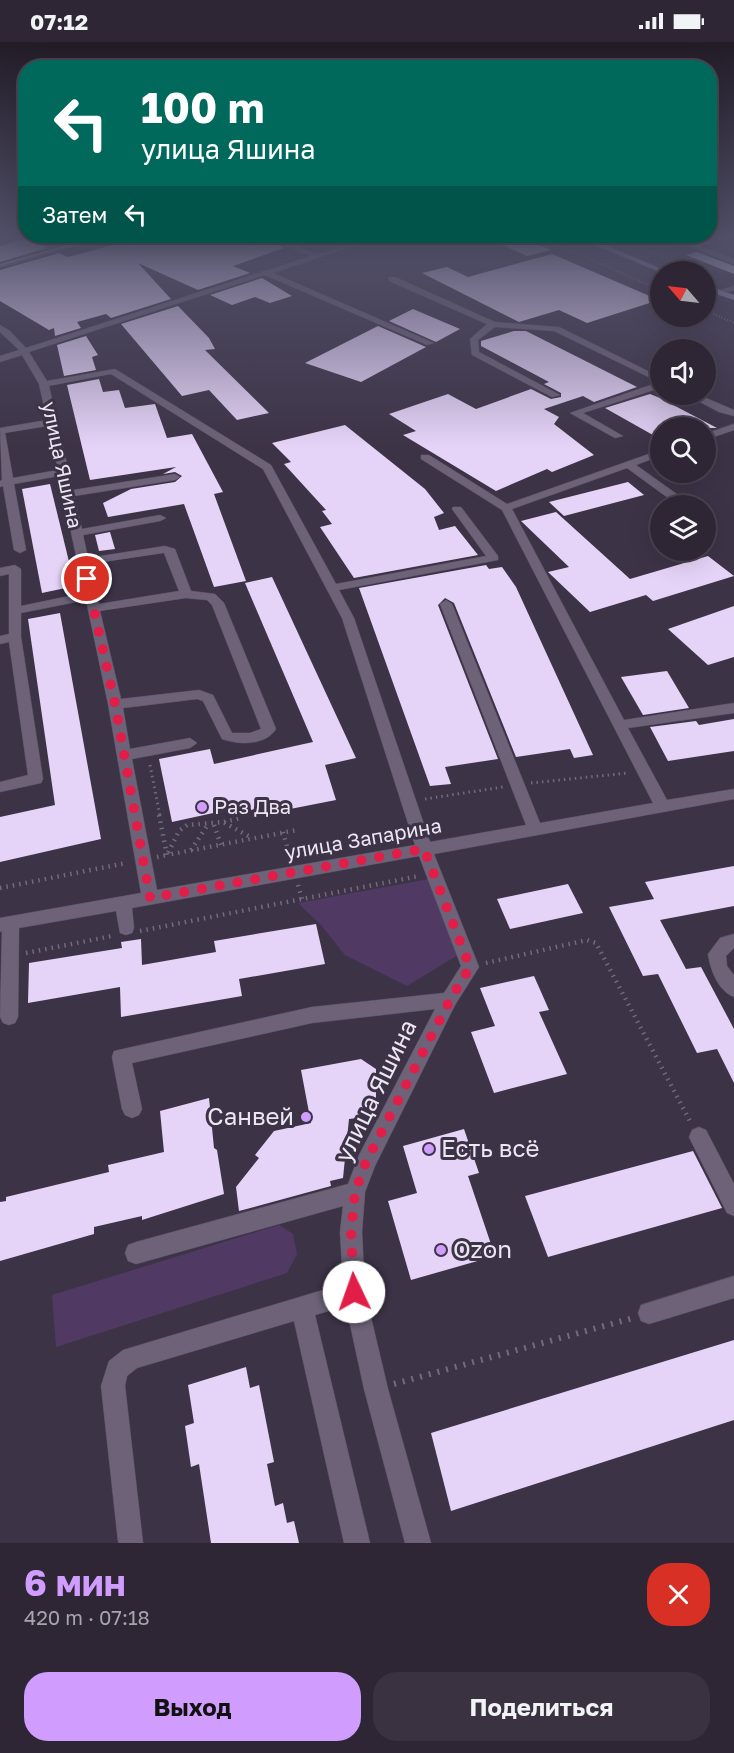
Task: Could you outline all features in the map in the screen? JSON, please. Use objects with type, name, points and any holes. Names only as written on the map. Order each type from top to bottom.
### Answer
[{"type":"street","points":[[0,359],[164,307]]},
{"type":"street","points":[[346,307],[430,343]]},
{"type":"street","points":[[455,307],[493,324],[556,329],[650,375]]},
{"type":"street","points":[[493,324],[474,339],[475,353],[555,395]]},
{"type":"street","name":"улица Яшина","points":[[2,332],[24,353],[44,384],[115,704],[150,898]]},
{"type":"street","points":[[44,384],[112,371],[267,467],[348,618],[424,849],[470,967]]},
{"type":"street","points":[[618,436],[575,413],[650,388]]},
{"type":"street","points":[[712,405],[734,412]]},
{"type":"street","points":[[20,550],[4,483],[0,431],[52,422]]},
{"type":"street","points":[[716,433],[734,427]]},
{"type":"street","points":[[506,508],[650,456]]},
{"type":"street","points":[[424,457],[506,508],[662,806]]},
{"type":"street","points":[[628,464],[671,495]]},
{"type":"street","points":[[4,483],[63,472]]},
{"type":"street","points":[[68,494],[175,477]]},
{"type":"street","points":[[332,588],[494,558],[457,508]]},
{"type":"street","points":[[77,532],[160,518]]},
{"type":"street","points":[[83,562],[169,550],[186,594]]},
{"type":"street","points":[[0,572],[15,569],[15,637],[36,779],[0,787]]},
{"type":"street","points":[[15,611],[92,601],[186,594],[211,597],[218,603],[269,729],[268,732],[238,739],[227,736],[208,698],[199,694],[115,704]]},
{"type":"street","points":[[446,604],[535,829]]},
{"type":"street","points":[[0,640],[15,637]]},
{"type":"street","points":[[620,725],[734,708]]},
{"type":"street","points":[[124,755],[190,743]]},
{"type":"street","name":"улица Запарина","points":[[5,924],[734,794]]},
{"type":"street","points":[[123,903],[127,932]]},
{"type":"street","points":[[5,924],[10,956],[9,1017]]},
{"type":"street","points":[[734,941],[726,943],[717,954],[719,968],[734,989]]},
{"type":"street","name":"улица Яшина","points":[[418,1543],[376,1389],[354,1292],[351,1232],[355,1192],[366,1162],[450,1000],[470,967]]},
{"type":"street","points":[[132,1109],[121,1057],[312,1015],[450,1000]]},
{"type":"street","points":[[699,1137],[734,1206]]},
{"type":"street","points":[[136,1253],[355,1192]]},
{"type":"street","points":[[649,1313],[734,1287]]},
{"type":"street","points":[[131,1541],[113,1386],[117,1369],[131,1358],[354,1292]]},
{"type":"street","points":[[302,1306],[357,1543]]},
{"type":"path","points":[[716,315],[734,322]]},
{"type":"path","points":[[147,750],[167,855],[297,830]]},
{"type":"path","points":[[223,822],[241,818]]},
{"type":"path","points":[[214,825],[221,845]]},
{"type":"path","points":[[191,850],[207,826]]},
{"type":"path","points":[[10,956],[434,873]]},
{"type":"path","points":[[470,967],[587,940],[596,944],[699,1137]]},
{"type":"path","points":[[376,1389],[649,1313]]},
{"type":"shaded area","points":[[429,879],[458,955],[407,986],[345,955],[321,925],[298,903]]},
{"type":"shaded area","points":[[279,1225],[293,1234],[297,1254],[287,1273],[56,1347],[52,1295]]},
{"type":"building","points":[[10,307],[146,307],[111,318],[106,314],[77,322],[81,328],[55,336],[54,328],[49,330]]},
{"type":"building","points":[[179,307],[209,338],[215,349],[205,350],[269,413],[237,420],[209,390],[182,396],[121,324]]},
{"type":"building","points":[[489,307],[637,307],[587,323],[559,310],[519,322]]},
{"type":"building","points":[[413,309],[460,329],[436,342],[389,321]]},
{"type":"building","points":[[378,326],[426,347],[361,382],[305,363]]},
{"type":"building","points":[[514,331],[526,331],[637,387],[594,402],[583,396],[544,409],[559,417],[554,424],[594,455],[552,472],[547,469],[496,491],[403,435],[416,431],[389,414],[448,394],[476,409],[531,389],[551,399],[561,397],[561,393],[544,384],[549,382],[481,346],[481,341]]},
{"type":"building","points":[[86,336],[98,355],[92,357],[96,370],[64,376],[57,345]]},
{"type":"building","points":[[99,379],[103,392],[119,390],[125,408],[155,404],[167,438],[192,434],[223,492],[214,494],[246,581],[214,587],[184,504],[108,517],[103,503],[131,489],[175,482],[182,476],[175,472],[163,474],[176,467],[90,480],[67,385]]},
{"type":"building","points":[[650,394],[650,405],[673,405],[696,417],[650,417],[650,433],[605,408]]},
{"type":"building","points":[[345,425],[425,489],[444,513],[434,517],[439,530],[455,526],[478,555],[354,578],[320,527],[332,524],[322,511],[326,510],[284,464],[291,462],[272,443]]},
{"type":"building","points":[[628,482],[644,495],[564,516],[549,502]]},
{"type":"building","points":[[50,484],[75,586],[42,593],[22,489]]},
{"type":"building","points":[[556,512],[630,579],[691,561],[714,561],[734,576],[653,601],[646,595],[590,612],[548,572],[569,567],[521,521]]},
{"type":"building","points":[[110,532],[115,549],[99,551],[95,535]]},
{"type":"building","points":[[486,565],[489,569],[502,567],[516,587],[593,755],[574,758],[570,749],[516,757],[454,603],[445,598],[438,605],[498,759],[445,767],[451,784],[430,786],[359,588]]},
{"type":"building","points":[[272,577],[356,758],[325,765],[336,800],[285,810],[283,804],[251,810],[250,805],[172,822],[159,759],[210,749],[214,764],[313,742],[245,583]]},
{"type":"building","points":[[734,606],[734,657],[708,665],[668,629]]},
{"type":"building","points":[[60,613],[101,839],[0,862],[0,817],[55,805],[28,619]]},
{"type":"building","points":[[667,671],[689,708],[643,715],[621,677]]},
{"type":"building","points":[[734,719],[734,751],[668,761],[650,727],[696,721],[699,725]]},
{"type":"building","points":[[734,866],[734,906],[660,920],[686,969],[701,967],[734,1029],[734,1083],[717,1049],[697,1053],[658,974],[643,976],[609,907],[654,899],[645,882]]},
{"type":"building","points":[[568,884],[583,913],[510,929],[497,899]]},
{"type":"building","points":[[316,924],[325,964],[239,979],[242,996],[121,1017],[120,987],[28,1003],[29,963],[122,948],[121,942],[141,939],[142,965],[216,952],[214,941]]},
{"type":"building","points":[[534,976],[549,1010],[539,1012],[567,1074],[494,1093],[471,1032],[495,1026],[480,988]]},
{"type":"building","points":[[361,1059],[376,1069],[376,1110],[364,1113],[365,1117],[349,1119],[343,1178],[330,1181],[331,1186],[239,1211],[236,1187],[259,1158],[255,1155],[274,1131],[311,1123],[301,1070]]},
{"type":"building","points":[[209,1098],[214,1148],[217,1150],[224,1194],[142,1220],[142,1216],[94,1227],[94,1234],[0,1261],[0,1202],[6,1201],[6,1197],[109,1172],[108,1165],[164,1152],[160,1111]]},
{"type":"building","points":[[464,1129],[479,1173],[468,1176],[495,1256],[411,1280],[388,1201],[417,1193],[403,1146]]},
{"type":"building","points":[[693,1151],[722,1208],[548,1257],[525,1196]]},
{"type":"building","points":[[734,1340],[734,1420],[451,1511],[431,1433]]},
{"type":"building","points":[[246,1367],[250,1388],[259,1385],[274,1462],[267,1464],[275,1506],[283,1503],[287,1523],[294,1521],[299,1543],[211,1543],[199,1464],[191,1467],[185,1426],[194,1423],[188,1385]]},
{"type":"place","name":"Раз Два","points":[[202,807]]},
{"type":"place","name":"Санвей","points":[[306,1117]]},
{"type":"place","name":"Есть всё","points":[[429,1149]]},
{"type":"place","name":"Ozon","points":[[441,1250]]},
{"type":"route","points":[[87,579],[115,704],[150,898],[424,849],[470,967],[450,1000],[366,1162],[355,1192],[351,1232],[354,1292]]}]
